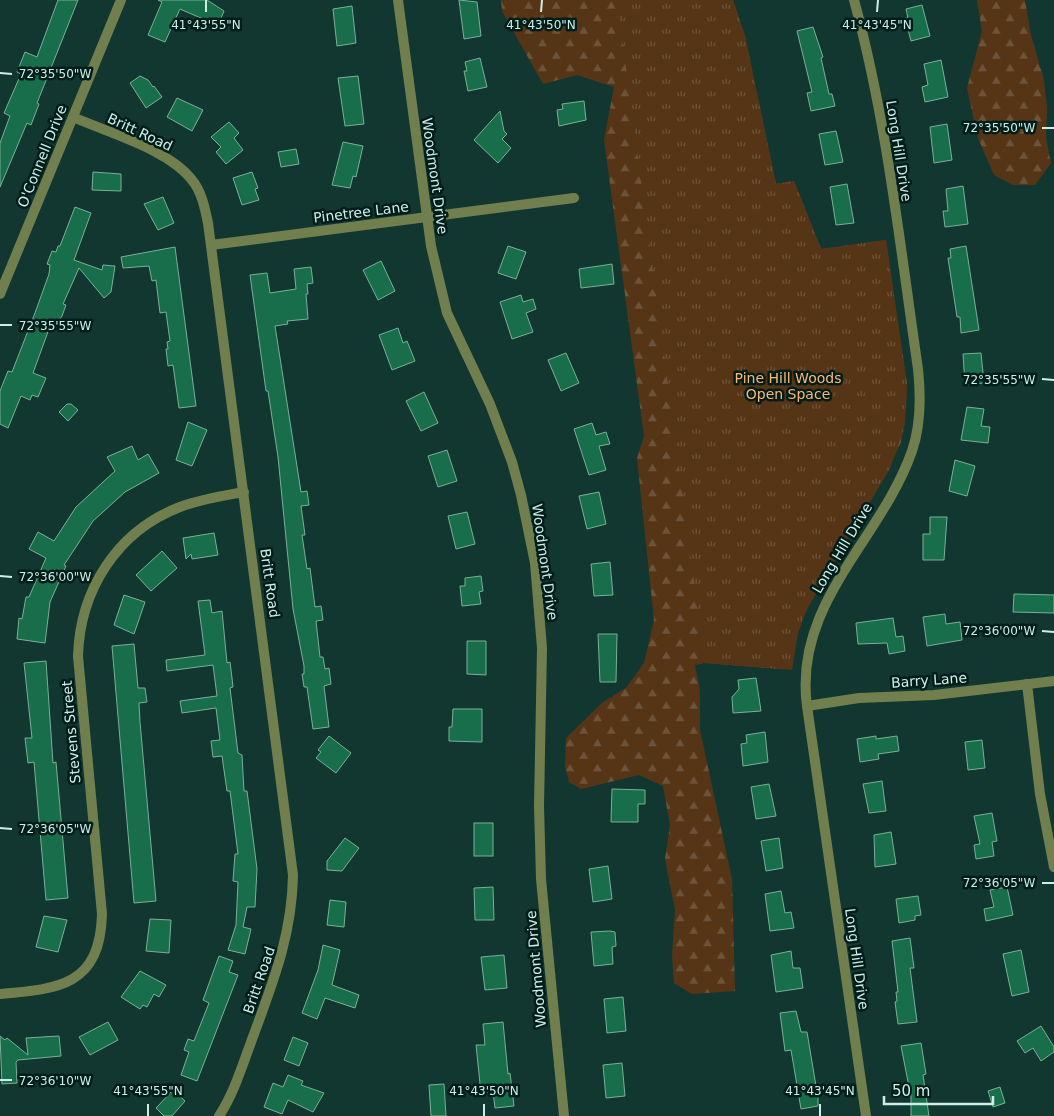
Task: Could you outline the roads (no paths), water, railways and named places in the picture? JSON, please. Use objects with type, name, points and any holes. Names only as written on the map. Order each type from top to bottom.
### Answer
[{"type":"street","name":"O'Connell Drive","points":[[0,294],[121,0]]},
{"type":"street","name":"Woodmont Drive","points":[[398,0],[436,271],[447,313],[490,404],[512,462],[523,503],[534,563],[542,648],[540,806],[542,879],[564,1116]]},
{"type":"street","name":"Long Hill Drive","points":[[854,0],[873,78],[886,150],[918,369],[920,402],[916,435],[906,466],[829,596],[814,628],[806,663],[807,706],[866,1116]]},
{"type":"street","name":"Britt Road","points":[[73,117],[163,156],[184,172],[193,181],[203,202],[211,245],[293,857],[293,893],[289,929],[280,964],[235,1085],[219,1116]]},
{"type":"street","name":"Pinetree Lane","points":[[211,245],[574,198]]},
{"type":"street","name":"Stevens Street","points":[[0,994],[52,989],[72,980],[89,964],[100,937],[102,914],[78,656],[81,623],[91,591],[115,553],[148,523],[170,511],[197,501],[244,492]]},
{"type":"street","name":"Barry Lane","points":[[807,706],[859,698],[927,696],[1054,681]]},
{"type":"street","points":[[1027,684],[1039,785],[1054,867]]},
{"type":"park label","name":"Pine Hill Woods Open Space","points":[[788,386]]}]
